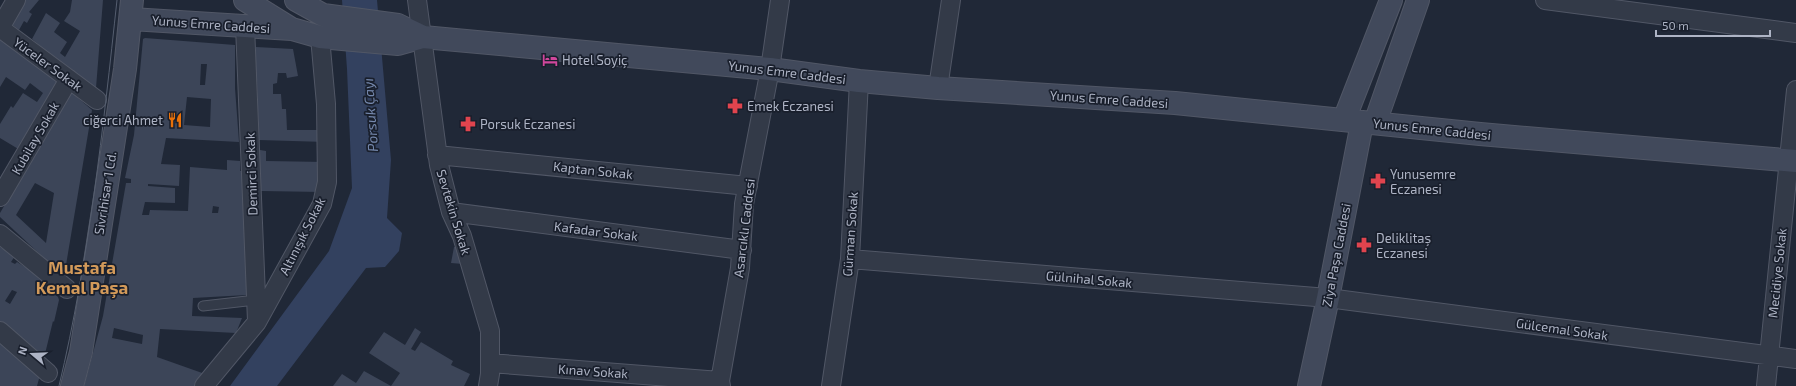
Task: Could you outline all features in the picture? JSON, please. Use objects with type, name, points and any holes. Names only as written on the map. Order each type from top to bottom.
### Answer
[{"type":"main road","name":"Yunus Emre Caddesi","points":[[245,0],[292,29]]},
{"type":"main road","name":"Ziya Paşa Caddesi","points":[[1308,386],[1328,298],[1360,122],[1391,0]]},
{"type":"main road","name":"Ziya Paşa Caddesi","points":[[1360,122],[1418,0]]},
{"type":"main road","name":"Yunus Emre Caddesi","points":[[301,1],[323,15],[398,25],[423,37],[770,69],[938,88],[1175,103],[1480,134],[1792,161]]},
{"type":"main road","name":"Yunus Emre Caddesi","points":[[132,9],[245,26],[292,29],[320,37],[398,44],[423,37]]},
{"type":"main road","name":"Sivrihisar 1 Cd.","points":[[72,386],[81,352],[132,9]]},
{"type":"street","points":[[0,28],[16,0]]},
{"type":"street","name":"Sevtekin Sokak","points":[[417,0],[423,37],[437,155],[451,212],[462,236],[490,331],[488,386]]},
{"type":"street","name":"Asarcıklı Caddesi","points":[[721,384],[740,268],[744,204],[770,69],[780,0]]},
{"type":"street","points":[[938,88],[951,0]]},
{"type":"street","points":[[1545,0],[1796,33]]},
{"type":"street","name":"Demirci Sokak","points":[[245,26],[257,322]]},
{"type":"street","name":"Yüceler Sokak","points":[[0,28],[97,100]]},
{"type":"street","name":"Altınışık Sokak","points":[[204,386],[257,322],[322,204],[327,182],[326,104],[320,37]]},
{"type":"street","name":"Kubilay Sokak","points":[[0,197],[69,79]]},
{"type":"street","name":"Gürman Sokak","points":[[831,386],[850,259],[859,80]]},
{"type":"street","name":"Mecidiye Sokak","points":[[1766,386],[1792,161],[1796,90]]},
{"type":"street","name":"Kaptan Sokak","points":[[437,155],[748,186]]},
{"type":"street","name":"Kafadar Sokak","points":[[451,212],[742,250]]},
{"type":"street","points":[[0,234],[67,289]]},
{"type":"street","name":"Gülnihal Sokak","points":[[850,259],[1328,298]]},
{"type":"street","name":"Gülcemal Sokak","points":[[1328,298],[1796,359]]},
{"type":"street","points":[[0,331],[48,373]]},
{"type":"street","name":"Kınav Sokak","points":[[490,363],[721,384]]},
{"type":"lane","points":[[203,306],[256,300]]},
{"type":"water","name":"Porsuk Çayı","points":[[342,0],[377,0],[391,160],[387,218],[402,233],[399,251],[385,267],[366,268],[277,386],[230,386],[329,251],[352,188],[347,69]]},
{"type":"building","points":[[23,0],[39,0],[29,12],[32,14],[27,23],[24,21],[19,30],[10,23]]},
{"type":"building","points":[[72,0],[103,0],[96,88],[91,90],[32,39],[46,13],[60,23],[54,32],[67,42],[60,53],[65,57],[80,31],[64,21],[70,12]]},
{"type":"building","points":[[0,39],[57,81],[58,85],[20,150],[0,138],[0,124],[11,106],[13,108],[23,93],[37,102],[43,93],[30,83],[25,90],[6,77],[0,87]]},
{"type":"building","points":[[143,39],[235,45],[235,88],[239,142],[166,138],[161,164],[180,165],[179,186],[148,184],[148,186],[175,188],[175,203],[145,202],[142,215],[149,215],[150,210],[188,211],[190,167],[227,170],[227,160],[240,161],[240,171],[242,171],[243,181],[248,283],[247,295],[193,298],[192,316],[242,318],[236,333],[160,329],[157,357],[205,374],[196,386],[84,386],[103,316],[126,183],[131,183],[131,179],[125,178],[134,135]],"holes":[[[201,64],[207,64],[205,85],[200,85]],[[187,97],[211,99],[210,127],[184,125]],[[213,206],[219,207],[218,213],[212,213]],[[114,328],[143,335],[142,344],[112,338]]]},
{"type":"building","points":[[256,47],[293,49],[298,76],[287,78],[286,73],[278,73],[277,83],[273,84],[273,94],[281,94],[282,109],[286,109],[287,130],[325,130],[326,142],[259,140],[257,80],[255,79]]},
{"type":"building","points":[[71,92],[92,110],[65,271],[60,273],[0,217],[0,213]],"holes":[[[35,183],[54,193],[46,243],[16,215]]]},
{"type":"building","points":[[254,149],[266,151],[266,161],[325,162],[323,192],[261,191]]},
{"type":"building","points":[[0,247],[15,256],[11,262],[15,264],[17,262],[30,270],[58,297],[59,300],[44,358],[0,323]],"holes":[[[12,290],[17,292],[10,304],[5,301]]]},
{"type":"building","points":[[454,247],[459,247],[463,264],[451,263]]},
{"type":"building","points":[[415,328],[421,332],[411,349],[415,351],[421,342],[453,361],[451,365],[470,374],[464,386],[391,386],[400,373],[369,353],[384,332],[405,345]]},
{"type":"building","points":[[0,339],[40,375],[37,386],[0,386]]},
{"type":"building","points":[[364,371],[391,386],[333,386],[342,374],[356,383]]},
{"type":"tram line","points":[[59,386],[70,339],[87,243],[117,0]]},
{"type":"place","name":"Hotel Soyiç","points":[[550,60]]},
{"type":"place","name":"Emek Eczanesi","points":[[735,106]]},
{"type":"place","name":"ciğerci Ahmet","points":[[175,120]]},
{"type":"place","name":"Porsuk Eczanesi","points":[[468,124]]},
{"type":"place","name":"Yunusemre Eczanesi","points":[[1378,181]]},
{"type":"place","name":"Deliklitaş Eczanesi","points":[[1364,245]]},
{"type":"district","name":"Mustafa Kemal Paşa","points":[[82,277]]}]
